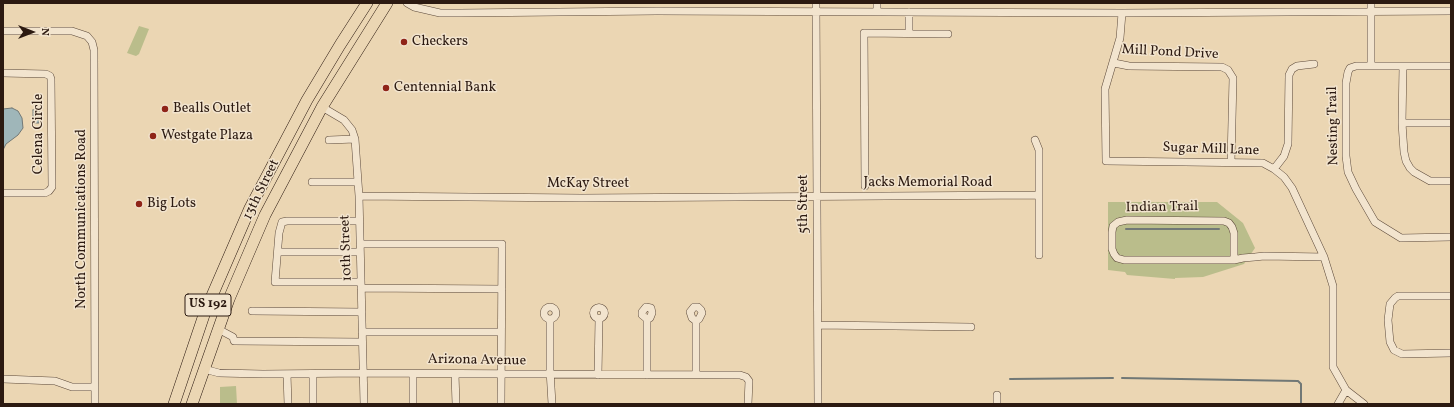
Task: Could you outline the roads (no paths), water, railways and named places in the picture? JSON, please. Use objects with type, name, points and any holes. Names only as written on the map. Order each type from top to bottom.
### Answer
[{"type":"highway","name":"13th Street","points":[[174,404],[216,284],[247,214],[274,160],[320,78],[367,3]]},
{"type":"highway","name":"13th Street","points":[[192,404],[218,329],[265,216],[322,107],[387,3]]},
{"type":"highway","points":[[202,323],[202,335],[198,346],[197,356],[204,369]]},
{"type":"highway","points":[[186,404],[195,374],[194,370],[187,364]]},
{"type":"street","points":[[407,3],[440,12],[460,13],[909,12],[1122,14],[1451,12]]},
{"type":"street","name":"5th Street","points":[[816,3],[818,404]]},
{"type":"street","points":[[877,3],[877,12]]},
{"type":"street","points":[[1371,3],[1371,65]]},
{"type":"street","points":[[909,12],[909,33]]},
{"type":"street","name":"Sugar Mill Lane","points":[[1122,14],[1120,38],[1114,63],[1105,89],[1106,161],[1263,163],[1284,177],[1292,188],[1324,257],[1333,286],[1333,367],[1346,390],[1364,404]]},
{"type":"street","name":"North Communications Road","points":[[3,31],[72,31],[87,36],[92,42],[94,50],[95,404]]},
{"type":"street","points":[[865,186],[864,33],[948,34]]},
{"type":"street","name":"Mill Pond Drive","points":[[1114,63],[1129,66],[1222,67],[1228,70],[1233,78],[1231,162]]},
{"type":"street","points":[[1274,169],[1284,156],[1288,144],[1289,75],[1292,69],[1297,66],[1314,64]]},
{"type":"street","name":"Nesting Trail","points":[[1451,66],[1371,65],[1350,68],[1346,83],[1346,156],[1348,172],[1375,222],[1401,238],[1451,237]]},
{"type":"street","points":[[1403,66],[1402,123],[1406,161],[1410,168],[1421,177],[1430,181],[1451,182]]},
{"type":"street","name":"Celena Circle","points":[[3,73],[46,74],[50,76],[52,187],[45,193],[3,193]]},
{"type":"street","name":"10th Street","points":[[322,107],[344,120],[352,130],[356,139],[364,404]]},
{"type":"street","points":[[1402,123],[1451,123]]},
{"type":"street","points":[[329,140],[356,139]]},
{"type":"street","points":[[1035,140],[1039,150],[1039,255]]},
{"type":"street","points":[[312,182],[358,182]]},
{"type":"street","name":"Jacks Memorial Road","points":[[817,197],[1039,195]]},
{"type":"street","name":"McKay Street","points":[[358,196],[582,198],[817,197]]},
{"type":"street","name":"Indian Trail","points":[[1234,260],[1234,233],[1229,223],[1224,221],[1127,220],[1118,222],[1113,226],[1112,249],[1117,258],[1124,260],[1234,260],[1264,256],[1324,257]]},
{"type":"street","points":[[359,221],[282,222],[278,232],[278,252],[274,282],[502,288]]},
{"type":"street","points":[[278,252],[502,244],[501,404]]},
{"type":"street","points":[[1451,296],[1398,296],[1394,298],[1390,304],[1388,320],[1390,342],[1394,350],[1402,354],[1451,353]]},
{"type":"street","points":[[252,312],[362,312]]},
{"type":"street","points":[[550,319],[550,375],[552,404]]},
{"type":"street","points":[[598,375],[599,319]]},
{"type":"street","points":[[647,320],[647,375]]},
{"type":"street","points":[[696,320],[696,375]]},
{"type":"street","points":[[818,325],[971,327]]},
{"type":"street","points":[[218,329],[233,337],[234,341],[362,342]]},
{"type":"street","points":[[362,332],[501,332]]},
{"type":"street","name":"Arizona Avenue","points":[[204,369],[219,373],[287,374],[740,375],[746,377],[749,381],[748,404]]},
{"type":"street","points":[[287,374],[288,404]]},
{"type":"street","points":[[313,374],[313,404]]},
{"type":"street","points":[[413,374],[413,404]]},
{"type":"street","points":[[455,374],[456,404]]},
{"type":"street","points":[[3,379],[55,381],[72,387],[95,387]]},
{"type":"street","points":[[1338,404],[1346,390]]},
{"type":"street","points":[[997,395],[997,404]]},
{"type":"water","points":[[12,108],[18,111],[22,118],[23,128],[18,135],[6,144],[3,150],[3,109]]},
{"type":"water","points":[[33,110],[39,110],[39,123],[33,123]]},
{"type":"waterway","points":[[1126,229],[1219,229]]},
{"type":"waterway","points":[[1010,379],[1113,378]]},
{"type":"waterway","points":[[1122,378],[1298,381],[1301,384],[1301,404]]},
{"type":"place","name":"Checkers","points":[[404,42]]},
{"type":"place","name":"Centennial Bank","points":[[386,88]]},
{"type":"place","name":"Bealls Outlet","points":[[165,109]]},
{"type":"place","name":"Westgate Plaza","points":[[153,136]]},
{"type":"place","name":"Big Lots","points":[[139,204]]}]
